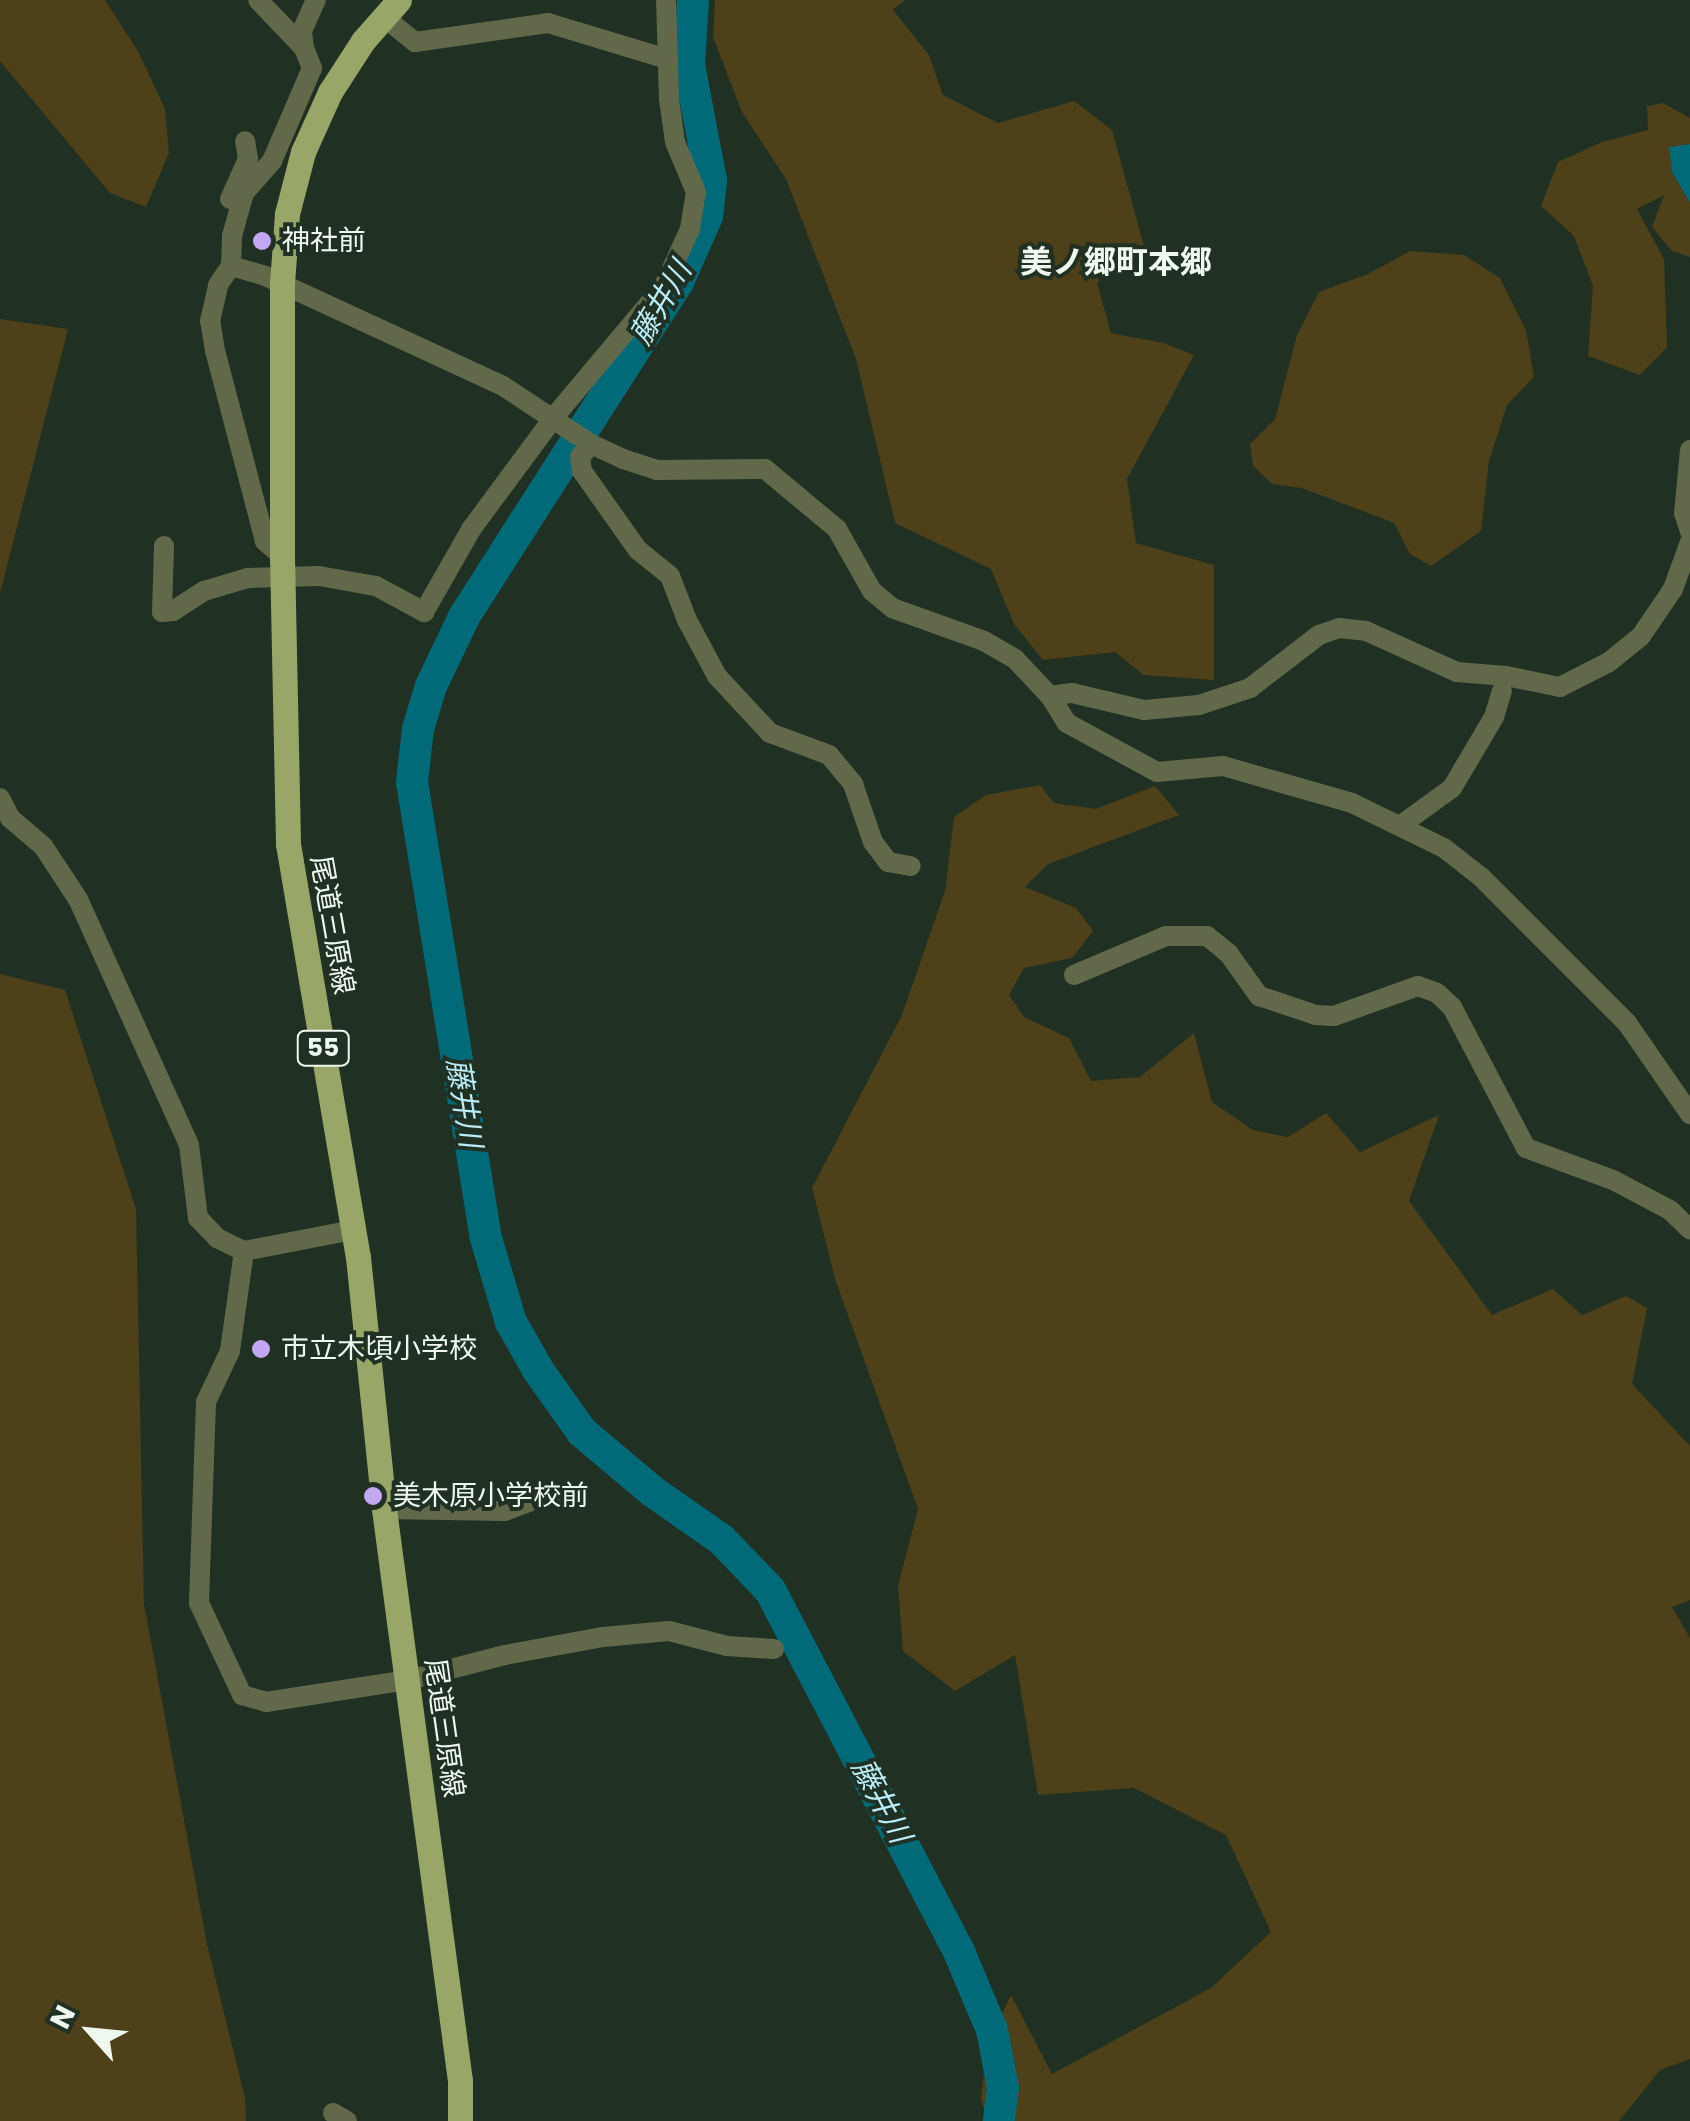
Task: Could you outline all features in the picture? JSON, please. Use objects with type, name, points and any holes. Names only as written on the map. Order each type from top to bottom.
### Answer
[{"type":"main road","name":"尾道三原線","points":[[391,9],[330,92],[303,152],[287,214],[282,283],[282,566],[288,844],[354,1230],[384,1510],[460,2081],[460,2121]]},
{"type":"street","points":[[258,0],[304,48]]},
{"type":"street","points":[[282,566],[264,541],[210,322],[218,285],[232,266],[232,236],[244,193],[272,161],[312,68],[302,31],[316,0]]},
{"type":"street","points":[[164,546],[162,612],[173,612],[204,591],[282,566],[376,586],[424,612],[472,528],[554,418],[664,286],[690,228],[696,192],[676,142],[666,59],[666,0]]},
{"type":"street","points":[[391,9],[415,42],[548,23],[666,59]]},
{"type":"street","points":[[245,141],[248,158],[225,209],[220,250],[232,266],[282,283],[503,386],[590,444],[656,470],[765,469],[837,529],[872,591],[892,608],[984,640],[1014,659],[1050,696],[1067,723],[1158,772],[1222,766],[1352,803],[1444,848],[1535,930],[1628,1023],[1690,1114]]},
{"type":"street","points":[[590,444],[580,457],[582,471],[638,550],[670,576],[687,620],[717,676],[770,733],[829,755],[853,784],[874,842],[888,862],[911,866]]},
{"type":"street","points":[[1690,450],[1684,513],[1690,531]]},
{"type":"street","points":[[1050,696],[1072,693],[1144,710],[1199,704],[1250,688],[1319,635],[1339,628],[1366,631],[1502,691],[1560,687],[1609,662],[1641,636],[1673,589],[1690,542]]},
{"type":"street","points":[[1456,672],[1506,676],[1560,687]]},
{"type":"street","points":[[1401,825],[1452,788],[1494,717],[1502,691]]},
{"type":"street","points":[[0,798],[10,818],[43,846],[78,899],[189,1145],[198,1218],[217,1238],[244,1251],[354,1230]]},
{"type":"street","points":[[1074,975],[1166,936],[1207,936],[1230,954],[1259,996],[1316,1015],[1334,1016],[1418,986],[1437,992],[1452,1007],[1526,1148],[1613,1180],[1670,1210],[1690,1229]]},
{"type":"street","points":[[244,1251],[230,1351],[206,1402],[199,1602],[242,1695],[266,1702],[408,1680],[505,1655],[669,1631],[727,1646],[774,1650]]},
{"type":"street","points":[[384,1510],[504,1511],[555,1492]]},
{"type":"shaded area","points":[[0,0],[105,0],[139,53],[165,109],[169,153],[146,207],[110,193],[0,61]]},
{"type":"shaded area","points":[[715,0],[905,0],[893,10],[929,55],[943,95],[998,123],[1074,101],[1112,130],[1144,246],[1097,283],[1111,333],[1163,343],[1194,355],[1127,479],[1136,543],[1214,565],[1214,680],[1144,675],[1115,652],[1043,660],[1014,624],[991,569],[895,523],[856,359],[786,179],[742,112],[713,37]]},
{"type":"shaded area","points":[[1663,103],[1690,118],[1690,144],[1670,147],[1672,172],[1690,203],[1690,257],[1672,251],[1652,227],[1664,195],[1637,209],[1664,259],[1667,347],[1640,375],[1588,356],[1593,286],[1574,236],[1541,206],[1558,162],[1602,142],[1648,130],[1647,106]]},
{"type":"shaded area","points":[[1410,251],[1464,255],[1500,278],[1526,330],[1534,377],[1507,405],[1489,461],[1481,531],[1431,566],[1410,554],[1394,523],[1302,488],[1272,484],[1253,466],[1250,444],[1275,419],[1297,335],[1319,292],[1368,274]]},
{"type":"shaded area","points":[[0,319],[68,329],[0,593]]},
{"type":"shaded area","points":[[1040,785],[1054,803],[1096,809],[1155,786],[1179,815],[1048,864],[1025,887],[1076,908],[1093,931],[1072,958],[1024,968],[1009,995],[1024,1017],[1069,1038],[1091,1081],[1140,1077],[1194,1033],[1212,1102],[1253,1130],[1288,1137],[1326,1113],[1360,1152],[1439,1115],[1409,1201],[1492,1315],[1553,1289],[1582,1315],[1626,1296],[1647,1308],[1632,1384],[1690,1446],[1690,1600],[1672,1607],[1690,1638],[1690,2059],[1660,2070],[1619,2121],[987,2121],[981,2098],[987,2045],[1011,1995],[1052,2074],[1211,1988],[1271,1932],[1226,1835],[1134,1788],[1038,1795],[1015,1655],[955,1691],[903,1651],[898,1586],[918,1509],[836,1282],[812,1188],[902,1015],[945,891],[954,817],[986,795]]},
{"type":"shaded area","points":[[0,974],[65,990],[136,1209],[144,1604],[207,1944],[245,2098],[246,2121],[0,2121]]},
{"type":"water","points":[[1690,144],[1690,203],[1672,172],[1669,147]]},
{"type":"waterway","name":"藤井川","points":[[693,0],[689,65],[711,180],[707,216],[678,282],[464,617],[431,686],[418,729],[412,782],[485,1235],[511,1322],[538,1370],[582,1432],[652,1491],[722,1540],[770,1590],[960,1954],[992,2030],[1003,2087],[999,2121]]},
{"type":"place","name":"神社前","points":[[262,241]]},
{"type":"place","name":"市立木頃小学校","points":[[261,1349]]},
{"type":"place","name":"美木原小学校前","points":[[373,1496]]},
{"type":"district","name":"美ノ郷町本郷","points":[[1116,262]]}]
